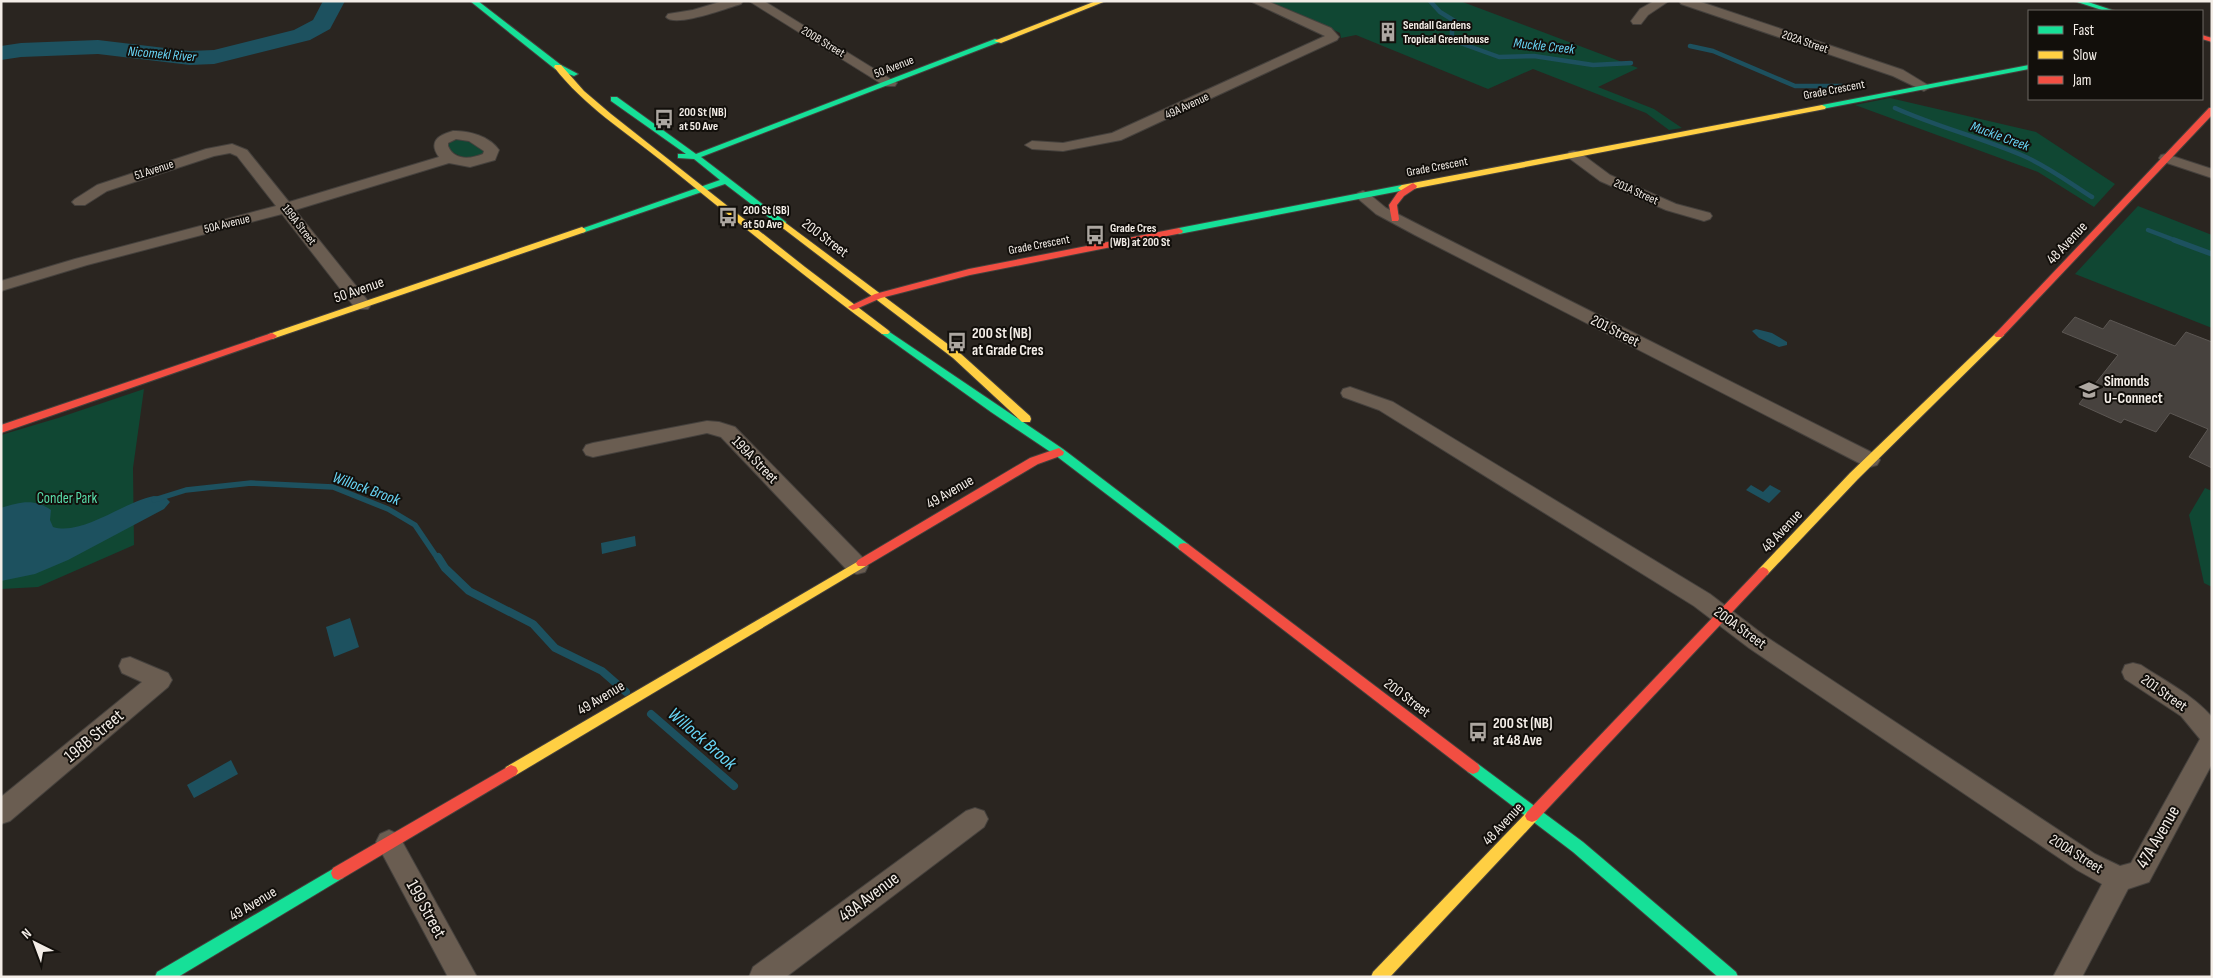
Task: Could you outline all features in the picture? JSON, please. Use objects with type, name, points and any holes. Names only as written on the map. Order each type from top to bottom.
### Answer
[{"type":"street","name":"200 Street","points":[[473,1],[558,67],[584,79]]},
{"type":"street","points":[[672,17],[694,14],[737,1]]},
{"type":"street","name":"200B Street","points":[[755,1],[890,83]]},
{"type":"street","name":"50 Avenue","points":[[695,157],[1103,1]]},
{"type":"street","name":"49A Avenue","points":[[1032,145],[1063,147],[1116,137],[1334,37],[1328,31],[1256,1]]},
{"type":"street","points":[[1637,21],[1644,12],[1663,1]]},
{"type":"street","name":"202A Street","points":[[1685,1],[1898,73],[1924,87]]},
{"type":"street","points":[[2077,1],[2108,10]]},
{"type":"street","name":"200 Street","points":[[558,67],[571,84],[614,119],[853,307],[987,407],[1059,452],[1571,841],[1730,977]]},
{"type":"street","name":"Grade Crescent","points":[[853,307],[878,296],[968,272],[2028,67]]},
{"type":"street","name":"200 Street","points":[[600,90],[727,180],[922,329],[1004,395],[1059,452]]},
{"type":"street","name":"48 Avenue","points":[[1379,977],[1870,460],[2016,318],[2212,110]]},
{"type":"street","points":[[614,119],[637,127],[680,156],[695,157]]},
{"type":"street","name":"51 Avenue","points":[[80,202],[102,188],[118,182],[211,152],[232,148]]},
{"type":"street","name":"199A Street","points":[[232,148],[242,153],[362,305]]},
{"type":"street","name":"201A Street","points":[[1574,155],[1605,178],[1671,207],[1704,216]]},
{"type":"street","name":"50A Avenue","points":[[1,286],[74,264],[286,208],[450,158]]},
{"type":"street","points":[[2166,158],[2212,174]]},
{"type":"street","name":"50 Avenue","points":[[1,429],[727,180]]},
{"type":"street","points":[[1395,219],[1393,205],[1401,194],[1413,186]]},
{"type":"street","name":"201 Street","points":[[1363,196],[1395,219],[1870,460]]},
{"type":"street","points":[[931,293],[968,272]]},
{"type":"street","points":[[919,310],[917,317],[922,329]]},
{"type":"street","name":"200A Street","points":[[1350,393],[1386,406],[1702,600],[1757,642],[2086,862],[2120,879]]},
{"type":"street","name":"199A Street","points":[[593,450],[707,427],[724,430],[857,566]]},
{"type":"street","name":"49 Avenue","points":[[163,977],[1034,461],[1059,452]]},
{"type":"street","name":"198B Street","points":[[1,813],[160,680],[130,666]]},
{"type":"street","name":"201 Street","points":[[2133,672],[2198,717],[2208,728],[2212,739]]},
{"type":"street","name":"47A Avenue","points":[[2067,977],[2120,879],[2140,873],[2212,739]]},
{"type":"street","name":"48A Avenue","points":[[763,977],[975,819]]},
{"type":"street","name":"199 Street","points":[[389,842],[463,977]]},
{"type":"green space","points":[[1265,1],[1460,1],[1638,68],[1598,87],[1654,109],[1682,128],[1669,130],[1646,113],[1533,69],[1488,89],[1356,35],[1341,38],[1340,33],[1336,31]]},
{"type":"green space","points":[[1890,98],[2036,132],[2115,184],[2094,207],[2038,172],[1855,105]]},
{"type":"green space","points":[[463,139],[485,150],[483,154],[474,158],[466,158],[449,150],[451,141]]},
{"type":"green space","points":[[2138,206],[2212,235],[2212,328],[2075,274]]},
{"type":"green space","name":"Conder Park","points":[[144,389],[133,468],[134,545],[38,587],[1,589],[1,435]]},
{"type":"green space","points":[[2205,488],[2212,491],[2212,587],[2204,583],[2189,515]]},
{"type":"water","points":[[1756,329],[1772,333],[1787,342],[1787,345],[1779,347],[1759,338],[1752,331]]},
{"type":"water","points":[[1751,485],[1763,492],[1770,485],[1781,491],[1769,503],[1746,490]]},
{"type":"water","points":[[154,496],[165,497],[170,502],[164,509],[68,560],[35,574],[1,581],[1,508],[27,502],[39,504],[51,510],[50,520],[53,527],[65,528],[90,523],[142,499]]},
{"type":"water","points":[[635,536],[636,546],[602,554],[601,543]]},
{"type":"water","points":[[350,618],[359,647],[334,657],[326,627]]},
{"type":"water","points":[[231,760],[238,774],[194,798],[187,785]]},
{"type":"building","points":[[2075,317],[2103,329],[2110,320],[2175,346],[2186,332],[2212,342],[2212,468],[2189,457],[2208,429],[2170,413],[2156,432],[2124,419],[2121,423],[2079,404],[2118,355],[2062,332]]},
{"type":"waterway","name":"Nicomekl River","points":[[1,53],[21,50],[98,47],[190,58],[214,57],[302,35],[322,24],[334,1]]},
{"type":"waterway","name":"Muckle Creek","points":[[1430,1],[1440,12],[1458,23],[1452,29],[1452,40],[1499,57],[1534,56],[1593,65],[1631,63]]},
{"type":"waterway","name":"Muckle Creek","points":[[1690,46],[1713,51],[1795,86],[1844,86]]},
{"type":"waterway","name":"Muckle Creek","points":[[1895,108],[2035,161],[2092,197]]},
{"type":"waterway","name":"Muckle Creek","points":[[2148,230],[2177,241]]},
{"type":"waterway","name":"Muckle Creek","points":[[2174,240],[2212,254]]},
{"type":"waterway","name":"Willock Brook","points":[[154,500],[186,490],[251,483],[333,487],[388,509],[415,525],[438,559]]},
{"type":"waterway","name":"Willock Brook","points":[[438,557],[445,568],[469,591],[533,624],[555,648],[602,671],[626,692]]},
{"type":"waterway","name":"Willock Brook","points":[[651,714],[734,786]]},
{"type":"traffic: fast","points":[[473,1],[558,67],[574,74]]},
{"type":"traffic: fast","points":[[2077,1],[2108,10]]},
{"type":"traffic: fast","points":[[681,156],[695,157],[709,152],[998,41]]},
{"type":"traffic: fast","points":[[1822,107],[2028,67]]},
{"type":"traffic: fast","points":[[614,99],[697,158],[783,224]]},
{"type":"traffic: fast","points":[[582,230],[727,180]]},
{"type":"traffic: fast","points":[[1179,231],[1402,188]]},
{"type":"traffic: fast","points":[[885,332],[995,410],[1059,452],[1184,547]]},
{"type":"traffic: fast","points":[[1473,768],[1578,847],[1730,977]]},
{"type":"traffic: fast","points":[[163,977],[338,873]]},
{"type":"traffic: slow","points":[[998,41],[1103,1]]},
{"type":"traffic: slow","points":[[558,67],[581,92],[608,116],[801,269],[885,332]]},
{"type":"traffic: slow","points":[[1402,188],[1822,107]]},
{"type":"traffic: slow","points":[[783,224],[957,356],[1026,419]]},
{"type":"traffic: slow","points":[[272,336],[582,230]]},
{"type":"traffic: slow","points":[[1763,572],[1854,476],[1999,335]]},
{"type":"traffic: slow","points":[[511,771],[862,563]]},
{"type":"traffic: slow","points":[[1379,977],[1532,816]]},
{"type":"traffic: jam","points":[[2203,37],[2212,40]]},
{"type":"traffic: jam","points":[[1999,335],[2212,110]]},
{"type":"traffic: jam","points":[[1395,219],[1393,205],[1401,194],[1413,186]]},
{"type":"traffic: jam","points":[[853,307],[878,296],[969,272],[1179,231]]},
{"type":"traffic: jam","points":[[1,429],[272,336]]},
{"type":"traffic: jam","points":[[862,563],[1034,461],[1059,452]]},
{"type":"traffic: jam","points":[[1184,547],[1473,768]]},
{"type":"traffic: jam","points":[[1532,816],[1763,572]]},
{"type":"traffic: jam","points":[[338,873],[511,771]]},
{"type":"place","name":"Sendall Gardens Tropical Greenhouse","points":[[1388,32]]},
{"type":"place","name":"200 St (NB) at 50 Ave","points":[[664,119]]},
{"type":"place","name":"200 St (SB) at 50 Ave","points":[[728,217]]},
{"type":"place","name":"Grade Cres (WB) at 200 St","points":[[1095,235]]},
{"type":"place","name":"200 St (NB) at Grade Cres","points":[[957,342]]},
{"type":"place","name":"Simonds U-Connect","points":[[2089,390]]},
{"type":"place","name":"200 St (NB) at 48 Ave","points":[[1478,732]]}]
